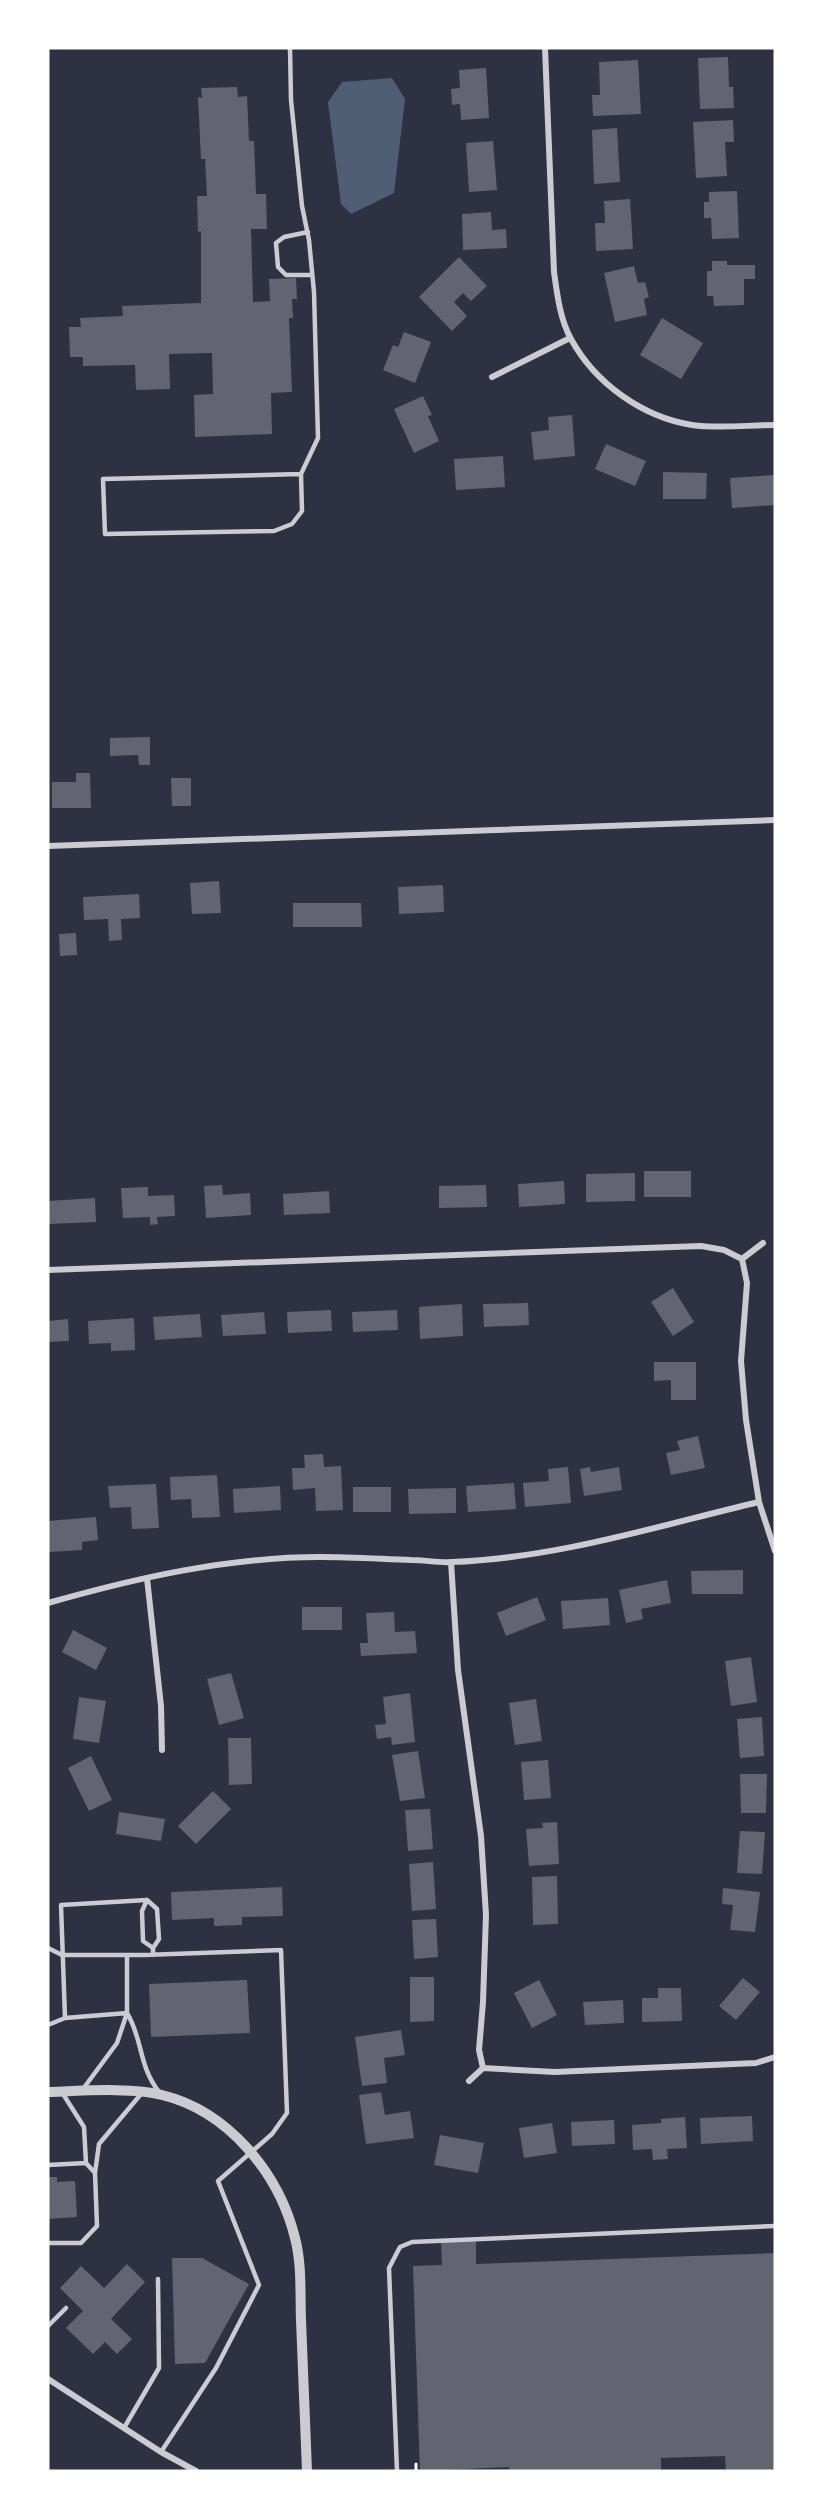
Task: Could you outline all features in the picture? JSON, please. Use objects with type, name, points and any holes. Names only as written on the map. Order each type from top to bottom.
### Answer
[{"type":"street","points":[[545,48],[554,272],[558,300],[570,338],[588,364],[616,391],[634,404],[662,417],[692,425],[775,425]]},
{"type":"street","points":[[492,378],[570,338]]},
{"type":"street","points":[[48,846],[775,820]]},
{"type":"street","points":[[742,1259],[763,1243]]},
{"type":"street","points":[[48,1270],[701,1246],[724,1250],[742,1259]]},
{"type":"street","points":[[742,1259],[747,1283],[741,1361],[746,1420],[759,1502],[775,1551]]},
{"type":"street","points":[[48,1603],[147,1578],[224,1565],[307,1558],[451,1562],[581,1546],[759,1502]]},
{"type":"street","points":[[451,1562],[458,1670],[481,1836],[486,1916],[479,2050],[483,2068]]},
{"type":"street","points":[[147,1578],[161,1706],[162,1750]]},
{"type":"street","points":[[469,2081],[483,2068],[555,2072],[756,2063],[775,2057]]},
{"type":"street","points":[[48,2092],[142,2092],[160,2094],[192,2104],[223,2124],[252,2153],[264,2169],[296,2239],[307,2471]]},
{"type":"street","points":[[48,2379],[161,2452],[196,2471]]},
{"type":"lane","points":[[290,48],[291,100],[312,275],[318,438],[301,474],[302,510],[292,524],[274,531],[105,534],[103,479],[301,474]]},
{"type":"lane","points":[[308,232],[285,237],[276,243],[278,267],[285,275],[312,275]]},
{"type":"lane","points":[[64,2018],[61,1905],[147,1900],[157,1909],[159,1939],[153,1952]]},
{"type":"lane","points":[[147,1900],[142,1911],[143,1941],[153,1952]]},
{"type":"lane","points":[[48,1948],[62,1955],[281,1950],[287,2113],[272,2134],[218,2181],[259,2285],[216,2368],[161,2452]]},
{"type":"lane","points":[[81,2091],[106,2061],[117,2043],[127,2013],[127,1955]]},
{"type":"lane","points":[[48,2025],[64,2018],[127,2013]]},
{"type":"lane","points":[[127,2013],[136,2027],[139,2051],[149,2079],[160,2094]]},
{"type":"lane","points":[[61,2091],[84,2127],[86,2163],[95,2173]]},
{"type":"lane","points":[[48,2243],[81,2243],[97,2226],[95,2173],[99,2144],[142,2092]]},
{"type":"lane","points":[[48,2165],[86,2163]]},
{"type":"lane","points":[[397,2471],[389,2268],[400,2247],[412,2242],[775,2226]]},
{"type":"lane","points":[[124,2428],[159,2368],[158,2279]]},
{"type":"lane","points":[[48,2326],[66,2308]]},
{"type":"path","points":[[416,2464],[416,2471]]},
{"type":"water","points":[[392,78],[405,99],[394,193],[351,214],[341,204],[328,102],[342,82]]},
{"type":"building","points":[[728,57],[729,87],[733,87],[734,108],[700,109],[698,58]]},
{"type":"building","points":[[638,60],[641,114],[593,116],[592,95],[600,95],[599,62]]},
{"type":"building","points":[[486,68],[489,118],[461,120],[460,104],[452,105],[451,89],[460,88],[459,70]]},
{"type":"building","points":[[237,87],[238,97],[247,96],[249,141],[254,141],[256,194],[266,194],[267,229],[251,229],[253,302],[270,301],[269,279],[296,278],[297,299],[292,299],[293,318],[289,318],[292,392],[271,393],[272,434],[195,437],[194,395],[213,394],[212,353],[169,354],[170,389],[136,390],[135,365],[83,366],[83,357],[70,357],[69,327],[81,327],[80,318],[123,316],[122,306],[201,303],[201,231],[198,232],[197,196],[207,196],[205,159],[201,159],[198,97],[202,98],[201,88]]},
{"type":"building","points":[[733,120],[734,142],[725,142],[727,176],[696,178],[693,122]]},
{"type":"building","points":[[617,128],[620,182],[594,184],[592,130]]},
{"type":"building","points":[[493,141],[497,190],[469,192],[466,143]]},
{"type":"building","points":[[737,191],[739,238],[712,239],[711,218],[704,218],[704,202],[709,202],[709,192]]},
{"type":"building","points":[[630,199],[633,249],[596,251],[595,223],[605,223],[604,201]]},
{"type":"building","points":[[491,212],[492,230],[506,229],[507,248],[463,250],[462,214]]},
{"type":"building","points":[[459,257],[487,286],[471,301],[463,293],[454,302],[467,316],[452,331],[419,297]]},
{"type":"building","points":[[712,261],[727,261],[727,265],[755,265],[755,279],[744,279],[744,305],[714,306],[713,296],[707,296],[707,271],[712,271]]},
{"type":"building","points":[[634,266],[638,283],[645,282],[649,297],[644,299],[647,315],[615,322],[604,273]]},
{"type":"building","points":[[662,318],[703,343],[681,379],[640,355]]},
{"type":"building","points":[[404,332],[431,342],[415,383],[383,370],[393,345],[398,347]]},
{"type":"building","points":[[423,396],[432,415],[428,416],[439,441],[414,453],[394,409]]},
{"type":"building","points":[[572,415],[575,456],[534,460],[531,432],[549,430],[548,417]]},
{"type":"building","points":[[606,444],[646,461],[635,486],[595,469]]},
{"type":"building","points":[[503,456],[505,487],[456,490],[454,459]]},
{"type":"building","points":[[663,472],[707,473],[706,499],[663,499]]},
{"type":"building","points":[[775,475],[775,505],[732,508],[730,478]]},
{"type":"building","points":[[150,737],[150,765],[139,765],[138,755],[110,756],[110,738]]},
{"type":"building","points":[[76,773],[90,773],[91,808],[52,808],[52,782],[76,782]]},
{"type":"building","points":[[171,778],[191,778],[191,806],[172,806]]},
{"type":"building","points":[[219,881],[221,913],[192,914],[190,883]]},
{"type":"building","points":[[443,885],[444,912],[399,914],[398,887]]},
{"type":"building","points":[[139,894],[140,918],[121,919],[122,940],[109,941],[108,919],[84,920],[83,897]]},
{"type":"building","points":[[293,903],[361,903],[362,927],[293,927]]},
{"type":"building","points":[[76,933],[77,955],[60,956],[59,934]]},
{"type":"building","points":[[644,1171],[691,1171],[691,1197],[644,1197]]},
{"type":"building","points":[[635,1173],[635,1201],[586,1202],[586,1174]]},
{"type":"building","points":[[564,1181],[565,1204],[519,1207],[518,1184]]},
{"type":"building","points":[[222,1185],[223,1195],[250,1193],[251,1215],[206,1218],[204,1186]]},
{"type":"building","points":[[486,1185],[487,1207],[439,1208],[439,1186]]},
{"type":"building","points":[[148,1187],[148,1196],[174,1195],[175,1216],[157,1217],[158,1224],[150,1225],[150,1217],[123,1218],[121,1188]]},
{"type":"building","points":[[329,1191],[330,1213],[284,1215],[283,1194]]},
{"type":"building","points":[[95,1198],[96,1222],[49,1224],[48,1201]]},
{"type":"building","points":[[673,1288],[694,1322],[673,1336],[651,1302]]},
{"type":"building","points":[[528,1303],[529,1325],[484,1327],[483,1304]]},
{"type":"building","points":[[462,1304],[463,1336],[420,1339],[419,1307]]},
{"type":"building","points":[[331,1310],[332,1331],[288,1333],[287,1312]]},
{"type":"building","points":[[397,1310],[398,1330],[353,1332],[352,1312]]},
{"type":"building","points":[[264,1312],[266,1334],[223,1336],[221,1315]]},
{"type":"building","points":[[200,1314],[202,1337],[155,1340],[153,1317]]},
{"type":"building","points":[[134,1318],[135,1350],[111,1351],[111,1343],[89,1344],[88,1321]]},
{"type":"building","points":[[68,1319],[69,1341],[48,1342],[48,1321]]},
{"type":"building","points":[[654,1362],[696,1362],[696,1400],[671,1400],[671,1380],[654,1381]]},
{"type":"building","points":[[698,1436],[705,1468],[671,1475],[666,1453],[680,1450],[677,1441]]},
{"type":"building","points":[[323,1454],[324,1467],[341,1466],[343,1510],[316,1511],[315,1488],[293,1490],[292,1468],[305,1468],[304,1455]]},
{"type":"building","points":[[568,1467],[571,1503],[525,1507],[523,1483],[549,1481],[548,1469]]},
{"type":"building","points":[[590,1467],[591,1472],[619,1467],[622,1490],[584,1496],[580,1469]]},
{"type":"building","points":[[217,1475],[220,1517],[192,1518],[191,1499],[171,1500],[170,1477]]},
{"type":"building","points":[[514,1483],[516,1509],[468,1512],[466,1486]]},
{"type":"building","points":[[156,1484],[159,1528],[132,1529],[131,1507],[110,1508],[108,1486]]},
{"type":"building","points":[[280,1486],[281,1510],[234,1513],[233,1489]]},
{"type":"building","points":[[353,1487],[391,1487],[391,1512],[353,1512]]},
{"type":"building","points":[[456,1488],[456,1513],[409,1514],[408,1489]]},
{"type":"building","points":[[96,1517],[98,1540],[82,1542],[82,1550],[49,1552],[48,1521]]},
{"type":"building","points":[[743,1570],[743,1594],[692,1594],[691,1571]]},
{"type":"building","points":[[667,1580],[671,1603],[641,1609],[643,1619],[626,1623],[619,1590]]},
{"type":"building","points":[[537,1597],[546,1620],[506,1636],[497,1613]]},
{"type":"building","points":[[608,1598],[610,1625],[563,1629],[561,1601]]},
{"type":"building","points":[[302,1607],[342,1607],[342,1630],[302,1630]]},
{"type":"building","points":[[394,1612],[395,1632],[415,1631],[417,1653],[361,1656],[360,1643],[368,1643],[366,1613]]},
{"type":"building","points":[[73,1630],[107,1648],[96,1670],[62,1652]]},
{"type":"building","points":[[751,1657],[757,1702],[731,1706],[725,1661]]},
{"type":"building","points":[[231,1673],[244,1718],[219,1725],[207,1679]]},
{"type":"building","points":[[410,1693],[415,1742],[392,1745],[391,1737],[377,1739],[375,1725],[386,1724],[383,1697]]},
{"type":"building","points":[[79,1697],[106,1701],[99,1743],[73,1739]]},
{"type":"building","points":[[536,1699],[542,1741],[515,1745],[509,1703]]},
{"type":"building","points":[[762,1717],[764,1756],[740,1758],[737,1719]]},
{"type":"building","points":[[228,1738],[251,1738],[252,1784],[229,1785]]},
{"type":"building","points":[[418,1751],[425,1798],[400,1801],[392,1755]]},
{"type":"building","points":[[91,1756],[112,1800],[89,1811],[68,1768]]},
{"type":"building","points":[[548,1760],[551,1798],[524,1800],[521,1762]]},
{"type":"building","points":[[740,1774],[767,1774],[766,1813],[741,1813]]},
{"type":"building","points":[[213,1791],[231,1809],[196,1844],[178,1826]]},
{"type":"building","points":[[430,1809],[433,1849],[408,1851],[405,1810]]},
{"type":"building","points":[[119,1812],[165,1819],[161,1841],[116,1834]]},
{"type":"building","points":[[557,1822],[559,1864],[529,1866],[526,1829],[543,1828],[542,1823]]},
{"type":"building","points":[[740,1831],[765,1832],[762,1874],[737,1873]]},
{"type":"building","points":[[433,1862],[436,1909],[412,1911],[409,1864]]},
{"type":"building","points":[[557,1876],[558,1924],[533,1925],[532,1877]]},
{"type":"building","points":[[282,1887],[283,1916],[242,1917],[242,1925],[214,1926],[214,1918],[172,1920],[171,1892]]},
{"type":"building","points":[[723,1888],[760,1892],[755,1932],[730,1930],[733,1905],[722,1904]]},
{"type":"building","points":[[436,1919],[438,1957],[414,1959],[412,1920]]},
{"type":"building","points":[[410,1977],[434,1977],[434,2021],[410,2022]]},
{"type":"building","points":[[743,1978],[760,1992],[736,2020],[719,2006]]},
{"type":"building","points":[[247,1980],[250,2033],[151,2037],[149,1984]]},
{"type":"building","points":[[539,1980],[557,2015],[532,2028],[514,1993]]},
{"type":"building","points":[[658,1988],[681,1988],[682,2021],[642,2022],[642,1998],[658,1998]]},
{"type":"building","points":[[623,2000],[624,2023],[585,2025],[583,2002]]},
{"type":"building","points":[[401,2030],[405,2055],[384,2058],[387,2083],[362,2086],[355,2037]]},
{"type":"building","points":[[381,2092],[385,2115],[410,2111],[414,2138],[366,2144],[359,2095]]},
{"type":"building","points":[[752,2116],[753,2141],[701,2144],[700,2118]]},
{"type":"building","points":[[685,2117],[687,2148],[667,2149],[668,2159],[653,2160],[652,2149],[633,2150],[632,2125],[661,2123],[661,2119]]},
{"type":"building","points":[[614,2120],[615,2144],[572,2146],[571,2122]]},
{"type":"building","points":[[552,2123],[557,2153],[524,2158],[519,2128]]},
{"type":"building","points":[[440,2135],[484,2143],[478,2173],[434,2165]]},
{"type":"building","points":[[48,2177],[57,2177],[57,2182],[75,2181],[77,2217],[48,2219]]},
{"type":"building","points":[[476,2241],[476,2264],[775,2253],[775,2471],[726,2471],[725,2456],[661,2458],[661,2471],[509,2471],[509,2467],[420,2471],[413,2266],[442,2265],[441,2242]]},
{"type":"building","points":[[172,2258],[202,2258],[249,2284],[205,2363],[175,2364]]},
{"type":"building","points":[[127,2264],[145,2282],[111,2319],[132,2339],[117,2354],[105,2342],[93,2354],[66,2328],[83,2311],[60,2288],[81,2266],[104,2288]]}]
